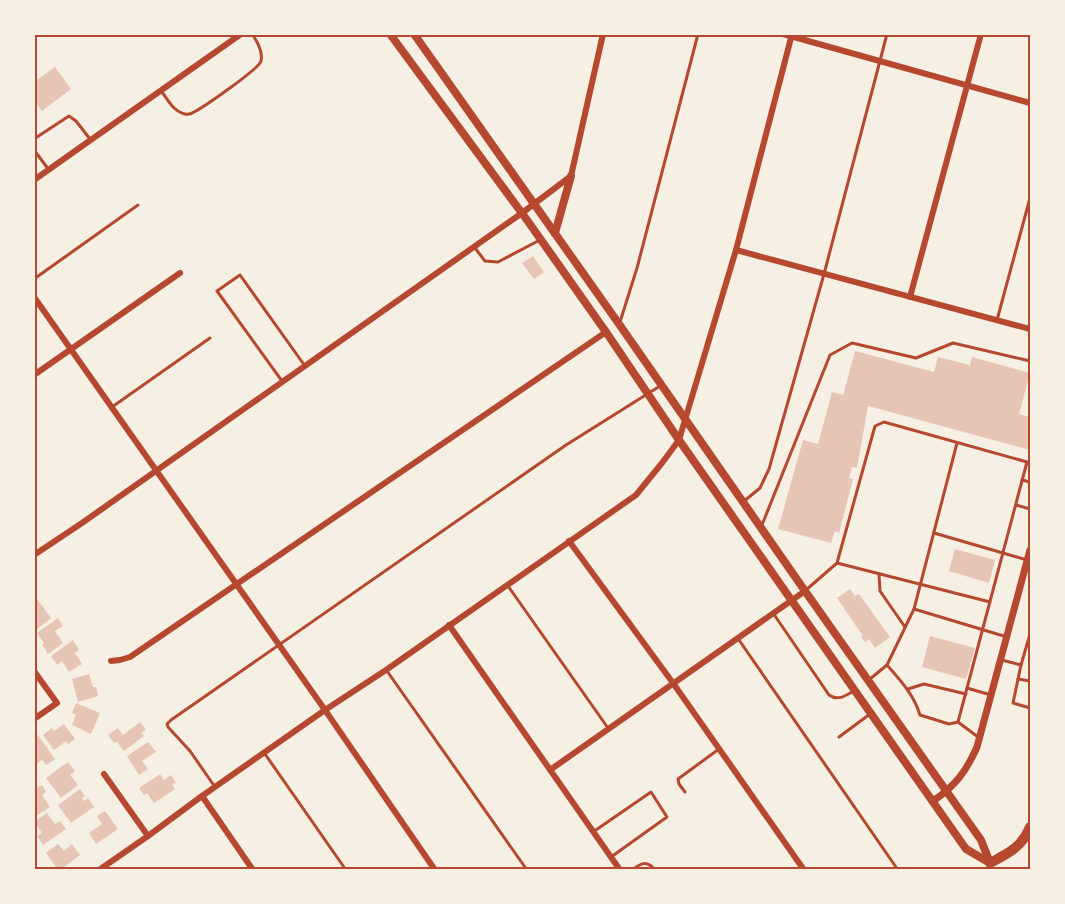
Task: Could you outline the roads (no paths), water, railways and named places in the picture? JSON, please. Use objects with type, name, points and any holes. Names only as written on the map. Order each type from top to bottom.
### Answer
[{"type":"highway","points":[[990,863],[1022,843],[1030,826]]},
{"type":"main road","points":[[390,34],[522,213],[966,849],[990,863]]},
{"type":"main road","points":[[414,34],[981,840],[990,863]]},
{"type":"main road","points":[[555,234],[571,176]]},
{"type":"street","points":[[34,180],[241,34]]},
{"type":"street","points":[[34,555],[522,213],[571,176],[603,34]]},
{"type":"street","points":[[783,34],[1030,103]]},
{"type":"street","points":[[910,297],[981,34]]},
{"type":"street","points":[[99,870],[264,752],[386,670],[636,495],[679,440],[736,250],[791,36]]},
{"type":"street","points":[[736,250],[1030,329]]},
{"type":"street","points":[[34,375],[180,273]]},
{"type":"street","points":[[34,297],[435,870]]},
{"type":"street","points":[[111,662],[130,657],[606,332]]},
{"type":"street","points":[[569,541],[673,683],[804,870]]},
{"type":"street","points":[[933,801],[956,783],[970,764],[980,738],[1030,550]]},
{"type":"street","points":[[550,770],[805,591]]},
{"type":"street","points":[[449,625],[620,870]]},
{"type":"street","points":[[34,671],[57,703],[34,719]]},
{"type":"street","points":[[104,774],[148,836]]},
{"type":"street","points":[[202,796],[252,870]]},
{"type":"lane","points":[[161,90],[172,106],[180,112],[186,114],[196,111],[259,65],[262,60],[261,51],[252,34]]},
{"type":"lane","points":[[619,324],[638,268],[699,34]]},
{"type":"lane","points":[[743,502],[760,488],[770,469],[824,274],[886,34]]},
{"type":"lane","points":[[34,139],[69,116],[76,121],[91,141]]},
{"type":"lane","points":[[34,150],[49,170]]},
{"type":"lane","points":[[997,320],[1030,198]]},
{"type":"lane","points":[[34,279],[138,205]]},
{"type":"lane","points":[[474,246],[485,261],[498,262],[541,240]]},
{"type":"lane","points":[[282,381],[217,291],[240,275],[305,366]]},
{"type":"lane","points":[[112,407],[210,338]]},
{"type":"lane","points":[[761,528],[830,355],[852,343],[916,358],[953,343],[1030,361]]},
{"type":"lane","points":[[214,787],[190,751],[168,728],[167,724],[171,720],[566,445],[661,385]]},
{"type":"lane","points":[[805,591],[837,563],[875,426],[884,422],[1027,462],[958,722]]},
{"type":"lane","points":[[868,680],[887,665],[914,609],[957,442]]},
{"type":"lane","points":[[1022,480],[1030,482]]},
{"type":"lane","points":[[1016,505],[1030,509]]},
{"type":"lane","points":[[934,533],[1028,560]]},
{"type":"lane","points":[[837,563],[990,602]]},
{"type":"lane","points":[[879,574],[880,591],[905,627]]},
{"type":"lane","points":[[507,585],[609,729]]},
{"type":"lane","points":[[914,609],[1007,638]]},
{"type":"lane","points":[[773,614],[833,698],[843,697],[855,690]]},
{"type":"lane","points":[[1030,634],[1013,704],[1030,708]]},
{"type":"lane","points":[[738,638],[898,870]]},
{"type":"lane","points":[[1025,652],[1030,654]]},
{"type":"lane","points":[[1001,660],[1021,665]]},
{"type":"lane","points":[[887,665],[908,689],[917,704],[920,715],[949,724],[958,722],[980,738]]},
{"type":"lane","points":[[386,670],[527,870]]},
{"type":"lane","points":[[1018,679],[1030,681]]},
{"type":"lane","points":[[908,689],[924,684],[966,694]]},
{"type":"lane","points":[[967,688],[991,695]]},
{"type":"lane","points":[[839,737],[871,713]]},
{"type":"lane","points":[[685,792],[678,779],[719,749]]},
{"type":"lane","points":[[264,752],[346,870]]},
{"type":"lane","points":[[593,832],[651,792],[667,817],[611,857]]},
{"type":"lane","points":[[632,870],[644,863],[649,864],[655,870]]}]
